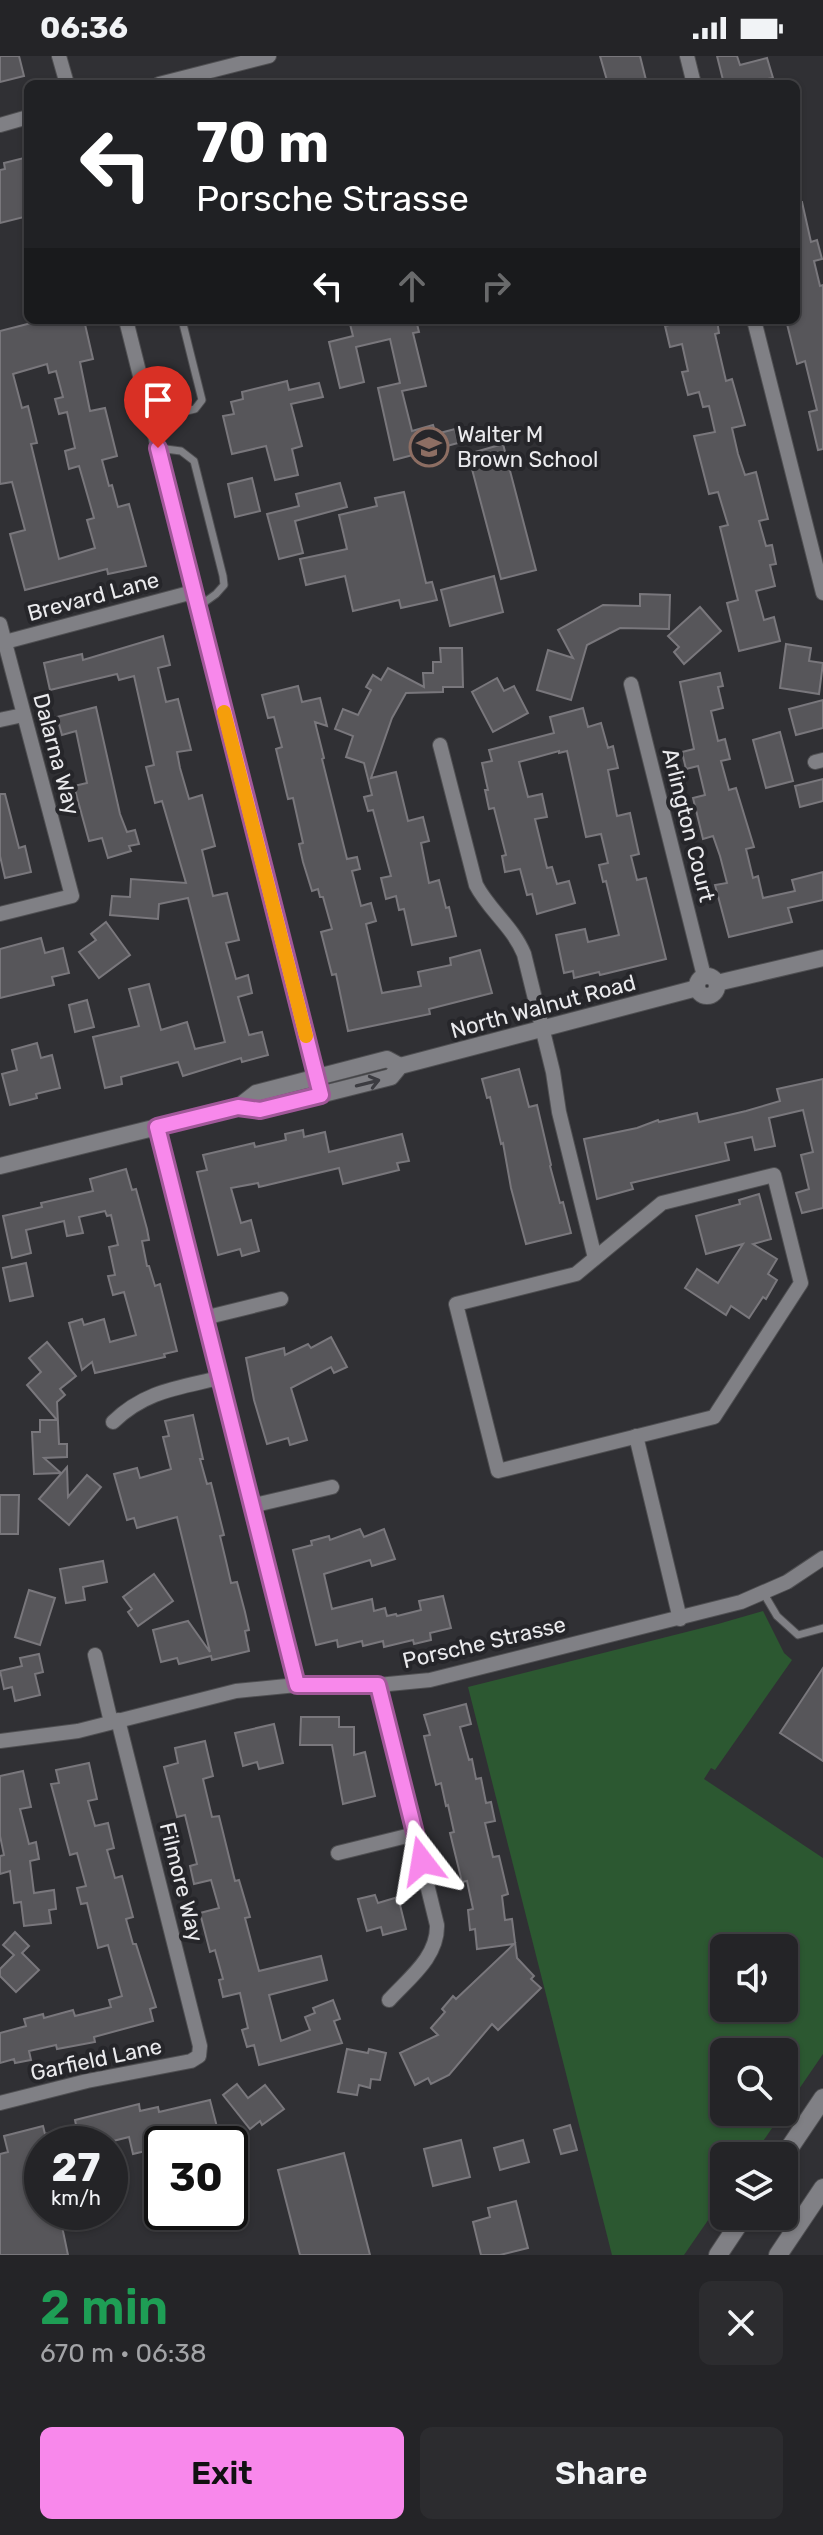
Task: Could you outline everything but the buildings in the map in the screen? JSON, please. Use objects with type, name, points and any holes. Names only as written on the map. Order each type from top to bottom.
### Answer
[{"type":"main road","points":[[793,2142],[823,2098]]},
{"type":"main road","points":[[778,2255],[823,2188]]},
{"type":"main road","points":[[718,2255],[735,2230]]},
{"type":"street","points":[[59,56],[66,80]]},
{"type":"street","points":[[175,80],[269,56]]},
{"type":"street","points":[[687,56],[693,80]]},
{"type":"street","points":[[0,125],[24,118]]},
{"type":"street","points":[[127,324],[321,1095]]},
{"type":"street","points":[[755,324],[823,593]]},
{"type":"street","name":"Brevard Lane","points":[[5,642],[196,600]]},
{"type":"street","name":"Dalarna Way","points":[[0,624],[72,896],[0,914]]},
{"type":"street","name":"Arlington Court","points":[[631,684],[706,983]]},
{"type":"street","points":[[0,720],[23,715]]},
{"type":"street","points":[[440,745],[472,877],[484,900],[520,945],[543,1030],[559,1112],[595,1258]]},
{"type":"street","name":"North Walnut Road","points":[[0,1166],[238,1107],[260,1110],[321,1095],[391,1077],[400,1066],[543,1030],[706,983],[823,958]]},
{"type":"street","name":"North Walnut Road","points":[[238,1107],[256,1093],[387,1059],[400,1066]]},
{"type":"street","points":[[157,1127],[297,1685]]},
{"type":"street","points":[[774,1175],[801,1283],[714,1417],[498,1471],[456,1304],[576,1274],[595,1258],[662,1203],[774,1175]]},
{"type":"street","points":[[204,1318],[281,1299]]},
{"type":"street","points":[[113,1422],[144,1398],[219,1378]]},
{"type":"street","points":[[636,1436],[680,1619]]},
{"type":"street","points":[[251,1506],[332,1487]]},
{"type":"street","name":"Porsche Strasse","points":[[0,1741],[63,1734],[236,1691],[297,1685],[414,1683],[446,1677],[729,1606],[764,1594],[823,1558]]},
{"type":"street","name":"Filmore Way","points":[[95,1655],[200,2046],[199,2056]]},
{"type":"street","points":[[378,1685],[436,1915],[438,1935],[431,1954],[389,2000]]},
{"type":"street","points":[[338,1853],[415,1834]]},
{"type":"street","name":"Garfield Lane","points":[[0,2103],[87,2081],[191,2061],[199,2056]]},
{"type":"lane","points":[[151,420],[195,409],[202,400],[183,324]]},
{"type":"lane","points":[[158,448],[181,451],[194,461],[220,562],[224,585],[196,600]]},
{"type":"lane","points":[[764,1594],[777,1616],[798,1635],[823,1628]]},
{"type":"green space","points":[[763,1611],[784,1653],[792,1660],[715,1770],[711,1768],[704,1779],[823,1858],[823,2054],[798,2091],[798,2038],[710,2038],[710,2126],[773,2126],[763,2142],[710,2142],[710,2217],[684,2255],[612,2255],[468,1687]]},
{"type":"slow traffic","points":[[224,712],[306,1036]]},
{"type":"place","name":"Walter M Brown School","points":[[429,447]]},
{"type":"route","points":[[158,448],[321,1095],[260,1110],[238,1107],[157,1127],[297,1685],[378,1685],[422,1861]]}]
